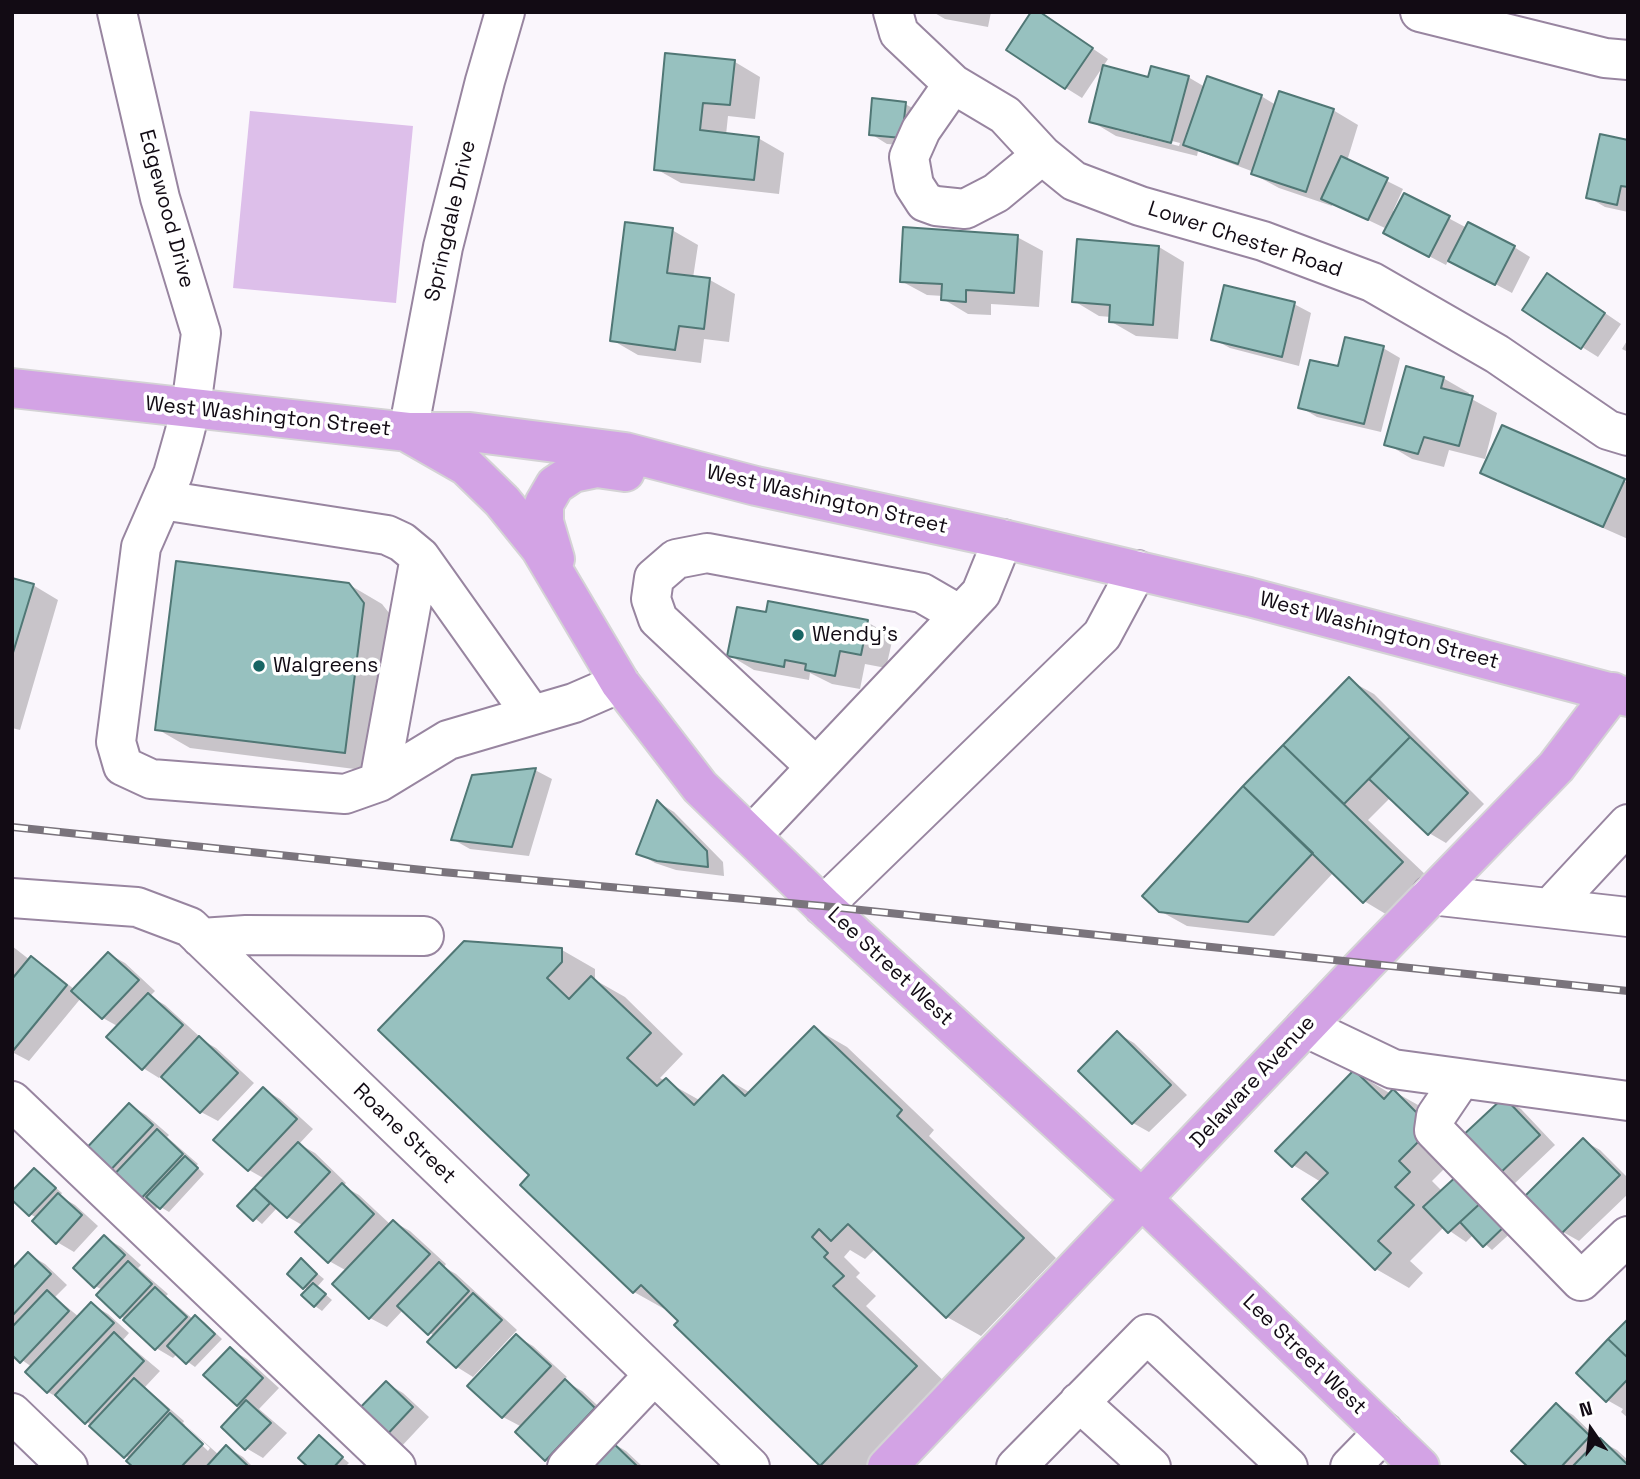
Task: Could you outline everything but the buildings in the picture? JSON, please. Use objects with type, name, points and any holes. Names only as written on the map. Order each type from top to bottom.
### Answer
[{"type":"main road","name":"West Washington Street","points":[[12,388],[408,432],[470,432],[625,452],[756,486],[1003,539],[1249,597],[1620,694]]},
{"type":"main road","name":"Lee Street West","points":[[408,432],[466,466],[502,501],[540,548],[620,683],[700,787],[823,906],[1142,1199],[1420,1467]]},
{"type":"main road","points":[[563,585],[544,522],[544,504],[555,485],[573,473],[597,468],[684,481],[756,486]]},
{"type":"main road","name":"Delaware Avenue","points":[[887,1467],[1556,767],[1620,694]]},
{"type":"street","name":"Edgewood Drive","points":[[117,12],[160,198],[201,333],[191,407],[173,474],[141,547],[116,742],[123,766],[151,779],[345,794],[379,782],[448,740],[574,702],[620,683]]},
{"type":"street","name":"Springdale Drive","points":[[408,432],[443,247],[505,12]]},
{"type":"street","name":"Lower Chester Road","points":[[892,12],[898,33],[953,85],[1005,115],[1042,155],[1074,181],[1140,206],[1263,241],[1372,282],[1497,354],[1608,430],[1628,436]]},
{"type":"street","points":[[1420,12],[1605,58],[1628,60]]},
{"type":"street","points":[[953,85],[922,130],[909,157],[914,186],[925,202],[965,209],[996,194],[1042,155]]},
{"type":"street","points":[[162,500],[387,535],[402,542],[420,557],[532,715]]},
{"type":"street","points":[[751,836],[981,593],[1003,539]]},
{"type":"street","points":[[816,767],[658,619],[651,598],[654,578],[676,559],[707,553],[922,593],[960,615]]},
{"type":"street","points":[[379,782],[420,557]]},
{"type":"street","points":[[823,906],[1102,635],[1137,570]]},
{"type":"street","points":[[1550,908],[1628,824]]},
{"type":"street","points":[[1431,895],[1628,917]]},
{"type":"street","name":"Roane Street","points":[[12,898],[137,907],[190,927],[750,1467]]},
{"type":"street","points":[[201,938],[246,935],[424,936]]},
{"type":"street","points":[[1305,1027],[1393,1069],[1628,1101]]},
{"type":"street","points":[[1461,1079],[1436,1115],[1434,1130],[1581,1281],[1628,1236]]},
{"type":"street","points":[[12,1101],[396,1467]]},
{"type":"street","points":[[1016,1467],[1147,1334],[1288,1467]]},
{"type":"street","points":[[568,1467],[654,1375]]},
{"type":"street","points":[[1079,1402],[1151,1467]]},
{"type":"street","points":[[12,1413],[68,1467]]},
{"type":"street","points":[[1350,1467],[1384,1432]]},
{"type":"shaded area","points":[[250,111],[413,126],[396,303],[233,288]]},
{"type":"railway","points":[[12,827],[442,872],[823,906],[1628,991]]},
{"type":"place","name":"Wendy's","points":[[798,635]]},
{"type":"place","name":"Walgreens","points":[[259,666]]}]
